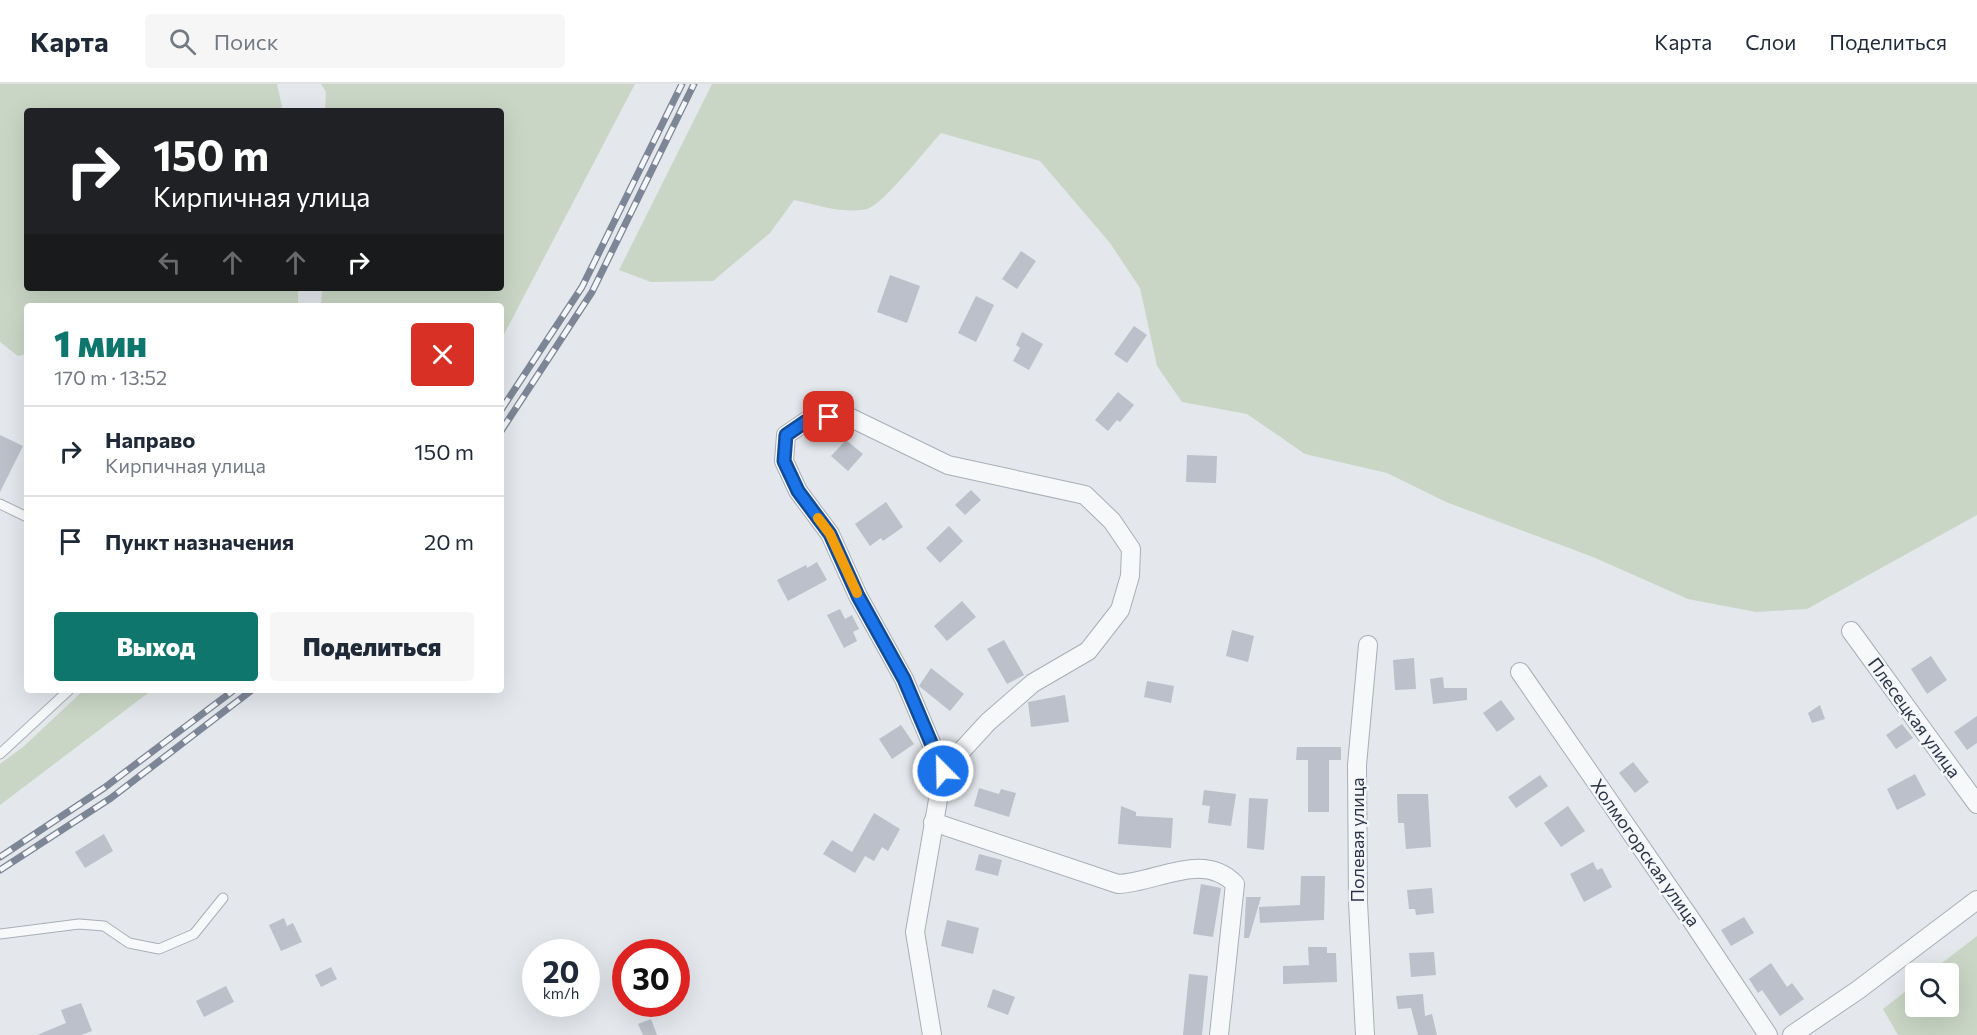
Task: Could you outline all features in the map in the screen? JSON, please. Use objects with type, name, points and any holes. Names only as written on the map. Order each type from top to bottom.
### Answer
[{"type":"street","points":[[932,1035],[915,932],[943,771],[988,722],[1033,683],[1088,651],[1120,610],[1130,576],[1131,549],[1112,521],[1085,495],[948,465],[847,416],[811,418],[786,435],[784,461],[798,491],[830,534],[858,596],[904,679],[943,771]]},
{"type":"street","name":"Плесецкая улица","points":[[1851,631],[1977,804]]},
{"type":"street","name":"Полевая улица","points":[[1365,1035],[1358,902],[1357,765],[1368,645]]},
{"type":"street","name":"Холмогорская улица","points":[[1520,672],[1768,1035]]},
{"type":"street","points":[[933,822],[1118,884],[1138,884],[1199,866],[1225,874],[1235,884],[1219,1035]]},
{"type":"street","points":[[1792,1035],[1858,990],[1977,900]]},
{"type":"lane","points":[[0,504],[24,516]]},
{"type":"lane","points":[[0,754],[66,693]]},
{"type":"lane","points":[[0,934],[79,924],[104,926],[129,943],[159,949],[194,934],[223,898]]},
{"type":"green space","points":[[0,84],[277,84],[282,108],[24,108],[24,291],[298,291],[298,303],[24,303],[24,355],[18,356],[0,342]]},
{"type":"green space","points":[[321,84],[635,84],[504,334],[504,303],[321,303],[322,291],[504,291],[504,108],[325,108],[326,92]]},
{"type":"green space","points":[[712,84],[1977,84],[1977,515],[1807,609],[1756,612],[1688,599],[1593,557],[1446,502],[1387,473],[1305,454],[1247,414],[1182,402],[1157,366],[1140,288],[1110,243],[1040,161],[941,133],[894,187],[874,205],[867,209],[848,210],[794,200],[770,233],[713,281],[651,282],[619,270]]},
{"type":"green space","points":[[81,693],[148,693],[0,805],[0,764],[23,747]]},
{"type":"green space","points":[[1977,936],[1977,1035],[1898,1035],[1883,1009],[1905,992],[1905,1017],[1959,1017],[1959,963],[1942,963]]},
{"type":"building","points":[[1021,251],[1036,261],[1017,289],[1002,279]]},
{"type":"building","points":[[890,275],[920,286],[907,323],[877,312]]},
{"type":"building","points":[[976,296],[994,305],[976,342],[958,333]]},
{"type":"building","points":[[1134,326],[1147,335],[1127,363],[1114,354]]},
{"type":"building","points":[[1022,332],[1043,344],[1029,370],[1013,361],[1020,348],[1016,345]]},
{"type":"building","points":[[1118,392],[1134,405],[1120,422],[1117,420],[1108,431],[1095,420]]},
{"type":"building","points":[[0,435],[23,446],[0,492]]},
{"type":"building","points":[[846,440],[863,454],[848,471],[831,456]]},
{"type":"building","points":[[1187,455],[1217,456],[1216,483],[1186,482]]},
{"type":"building","points":[[971,490],[981,500],[965,515],[955,505]]},
{"type":"building","points":[[886,502],[903,527],[883,541],[881,538],[870,546],[855,524]]},
{"type":"building","points":[[949,526],[963,541],[940,563],[926,548]]},
{"type":"building","points":[[817,562],[827,580],[788,601],[777,580]]},
{"type":"building","points":[[962,601],[976,617],[947,641],[934,626]]},
{"type":"building","points":[[840,609],[845,619],[852,615],[859,629],[853,632],[857,641],[844,648],[827,615]]},
{"type":"building","points":[[1232,630],[1254,636],[1248,662],[1226,656]]},
{"type":"building","points":[[1004,640],[1024,675],[1007,684],[987,649]]},
{"type":"building","points":[[1931,656],[1947,680],[1927,694],[1911,669]]},
{"type":"building","points":[[1414,658],[1416,689],[1395,690],[1393,660]]},
{"type":"building","points":[[931,668],[964,694],[950,711],[919,686]]},
{"type":"building","points":[[1443,677],[1444,688],[1467,688],[1467,700],[1433,704],[1430,679]]},
{"type":"building","points":[[1147,681],[1174,686],[1171,703],[1144,697]]},
{"type":"building","points":[[1065,695],[1069,722],[1031,727],[1028,702]]},
{"type":"building","points":[[1501,700],[1515,719],[1497,732],[1483,713]]},
{"type":"building","points":[[1820,705],[1825,719],[1812,723],[1808,713]]},
{"type":"building","points":[[1977,716],[1977,743],[1967,750],[1954,732]]},
{"type":"building","points":[[1902,724],[1913,738],[1896,749],[1886,735]]},
{"type":"building","points":[[901,725],[914,744],[892,759],[879,739]]},
{"type":"building","points":[[1297,747],[1341,747],[1341,760],[1329,760],[1329,812],[1308,812],[1308,760],[1296,760]]},
{"type":"building","points":[[1633,762],[1649,782],[1635,793],[1619,773]]},
{"type":"building","points":[[1915,774],[1926,795],[1897,810],[1887,789]]},
{"type":"building","points":[[1540,775],[1548,786],[1516,808],[1508,797]]},
{"type":"building","points":[[979,788],[999,794],[1001,789],[1016,793],[1009,817],[974,806]]},
{"type":"building","points":[[1204,790],[1236,794],[1231,826],[1208,823],[1210,806],[1202,805]]},
{"type":"building","points":[[1397,794],[1428,794],[1431,847],[1406,849],[1404,823],[1398,823]]},
{"type":"building","points":[[1249,798],[1268,799],[1264,850],[1247,848]]},
{"type":"building","points":[[1121,806],[1136,812],[1136,816],[1173,818],[1171,848],[1118,844]]},
{"type":"building","points":[[1568,806],[1585,831],[1561,847],[1544,823]]},
{"type":"building","points":[[874,813],[900,829],[888,851],[882,847],[874,861],[865,856],[855,873],[823,854],[832,840],[852,852]]},
{"type":"building","points":[[104,834],[113,851],[85,868],[75,852]]},
{"type":"building","points":[[979,854],[1002,860],[998,876],[975,870]]},
{"type":"building","points":[[1593,862],[1597,870],[1602,868],[1612,887],[1584,902],[1570,874]]},
{"type":"building","points":[[1301,876],[1325,876],[1324,920],[1260,923],[1259,907],[1300,905]]},
{"type":"building","points":[[1201,884],[1221,888],[1213,937],[1193,934]]},
{"type":"building","points":[[1432,888],[1434,913],[1416,915],[1415,909],[1409,909],[1407,890]]},
{"type":"building","points":[[1246,897],[1261,897],[1249,938],[1244,938]]},
{"type":"building","points":[[1744,917],[1754,933],[1731,946],[1721,930]]},
{"type":"building","points":[[284,918],[287,926],[293,923],[302,942],[281,951],[269,925]]},
{"type":"building","points":[[947,920],[979,928],[973,954],[941,946]]},
{"type":"building","points":[[1308,947],[1327,947],[1327,953],[1336,953],[1337,982],[1283,984],[1283,966],[1309,965]]},
{"type":"building","points":[[1434,952],[1436,975],[1411,977],[1409,953]]},
{"type":"building","points":[[1771,963],[1787,987],[1792,983],[1804,999],[1780,1016],[1762,990],[1758,993],[1749,979]]},
{"type":"building","points":[[331,967],[337,979],[321,987],[315,975]]},
{"type":"building","points":[[1189,974],[1208,976],[1202,1035],[1183,1035]]},
{"type":"building","points":[[226,986],[234,1002],[204,1017],[196,1001]]},
{"type":"building","points":[[993,989],[1015,997],[1008,1015],[987,1007]]},
{"type":"building","points":[[1423,994],[1425,1016],[1432,1014],[1437,1035],[1418,1035],[1411,1008],[1398,1009],[1396,996]]},
{"type":"building","points":[[81,1003],[92,1031],[81,1035],[37,1035],[66,1023],[61,1010]]},
{"type":"building","points":[[651,1019],[657,1035],[643,1035],[638,1024]]},
{"type":"railway","points":[[504,405],[582,287],[682,84]]},
{"type":"railway","points":[[504,426],[592,292],[694,84]]},
{"type":"railway","points":[[0,857],[104,788],[230,693]]},
{"type":"railway","points":[[0,870],[111,798],[248,693]]},
{"type":"slow traffic","points":[[818,518],[830,534],[857,593]]},
{"type":"route","points":[[829,417],[811,418],[786,435],[784,461],[798,491],[830,534],[858,596],[904,679],[943,771]]}]
